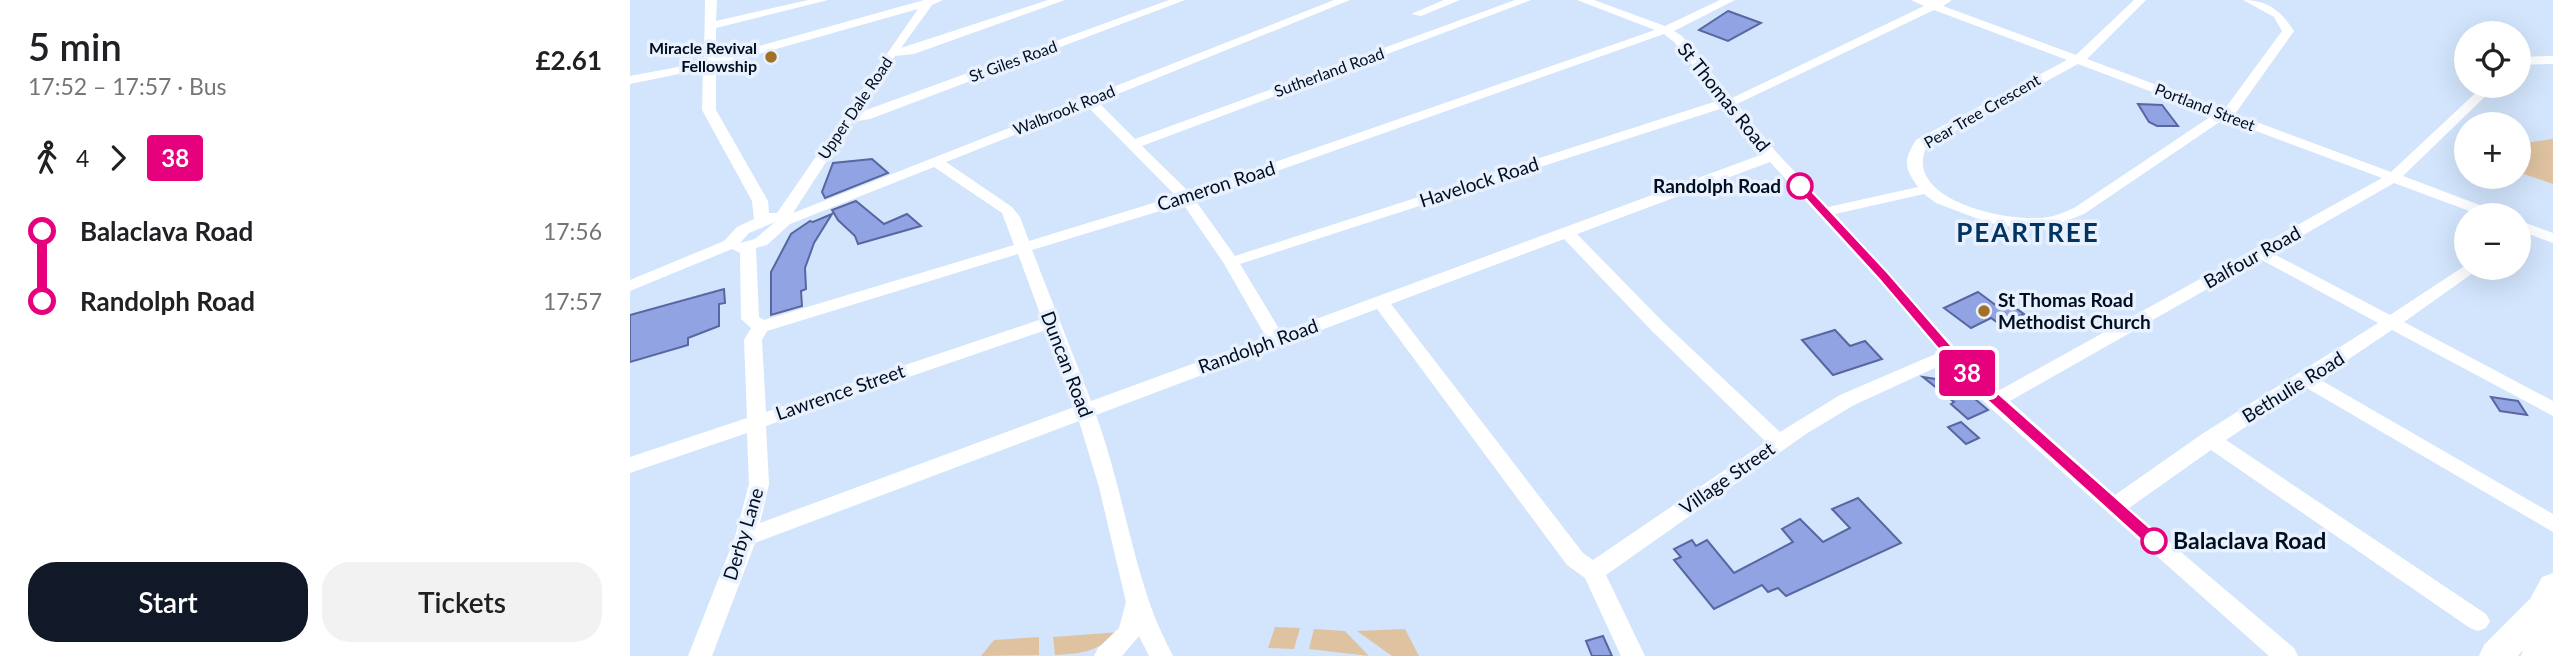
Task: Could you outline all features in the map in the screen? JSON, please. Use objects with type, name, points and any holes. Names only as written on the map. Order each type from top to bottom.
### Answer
[{"type":"highway","points":[[2496,656],[2547,597]]},
{"type":"highway","points":[[2538,656],[2547,597]]},
{"type":"street","points":[[711,0],[709,110],[760,201],[762,220]]},
{"type":"street","points":[[711,26],[822,0]]},
{"type":"street","points":[[891,53],[910,51],[1059,0]]},
{"type":"street","name":"St Giles Road","points":[[846,119],[865,116],[1179,0]]},
{"type":"street","name":"Walbrook Road","points":[[783,219],[825,207],[1344,0]]},
{"type":"street","points":[[1417,14],[1454,0]]},
{"type":"street","points":[[1476,0],[1497,10]]},
{"type":"street","name":"Sutherland Road","points":[[1134,144],[1525,0]]},
{"type":"street","name":"St Thomas Road","points":[[1583,0],[1666,30],[1682,45],[1772,156],[1951,355]]},
{"type":"street","name":"Cameron Road","points":[[761,327],[1186,198],[1666,30],[1729,0]]},
{"type":"street","name":"Portland Street","points":[[1917,0],[1941,3],[2078,58],[2461,203]]},
{"type":"street","name":"Pear Tree Crescent","points":[[1927,189],[1913,167],[1914,157],[1921,143],[2078,58],[2140,0]]},
{"type":"street","points":[[1825,212],[1927,189],[1947,203],[1989,218],[2020,223],[2058,220],[2079,211],[2224,114],[2230,113],[2288,31],[2278,15],[2249,0]]},
{"type":"street","points":[[630,80],[710,64],[932,1]]},
{"type":"street","name":"Upper Dale Road","points":[[783,219],[891,53],[932,1]]},
{"type":"street","name":"Havelock Road","points":[[1231,262],[1740,99],[1941,3]]},
{"type":"street","points":[[2531,61],[2553,60]]},
{"type":"street","name":"Balfour Road","points":[[1994,400],[2393,178],[2477,98]]},
{"type":"street","points":[[1088,100],[1186,198],[1231,262],[1276,339]]},
{"type":"street","name":"Randolph Road","points":[[746,537],[1772,156]]},
{"type":"street","name":"Duncan Road","points":[[936,162],[1007,210],[1086,410],[1104,467],[1137,604],[1161,656]]},
{"type":"street","points":[[795,200],[802,204],[825,207]]},
{"type":"street","points":[[761,327],[750,319],[739,246],[743,230],[762,220],[783,219]]},
{"type":"street","points":[[630,286],[739,246],[761,242],[783,219]]},
{"type":"street","points":[[1566,232],[1676,345],[1778,442]]},
{"type":"street","points":[[2531,232],[2553,238]]},
{"type":"street","points":[[2260,253],[2553,409]]},
{"type":"street","name":"Bethulie Road","points":[[2114,506],[2209,439],[2392,324],[2455,280]]},
{"type":"street","points":[[1380,301],[1575,559],[1593,572],[1633,656]]},
{"type":"street","name":"Lawrence Street","points":[[630,466],[1051,322]]},
{"type":"street","name":"Derby Lane","points":[[700,656],[746,537],[759,484],[754,340],[755,333],[761,327]]},
{"type":"street","points":[[1951,355],[1994,400],[2286,656]]},
{"type":"street","name":"Village Street","points":[[1593,572],[1778,442],[1847,400],[1951,355]]},
{"type":"street","points":[[2305,379],[2553,524]]},
{"type":"street","points":[[2209,439],[2442,606],[2479,621]]},
{"type":"street","points":[[1106,656],[1129,633],[1137,604]]},
{"type":"shaded area","points":[[2553,139],[2553,184],[2531,176],[2531,142]]},
{"type":"shaded area","points":[[1275,627],[1300,628],[1294,649],[1268,648]]},
{"type":"shaded area","points":[[1314,629],[1345,631],[1369,656],[1309,649]]},
{"type":"shaded area","points":[[1405,629],[1419,656],[1392,656],[1357,631]]},
{"type":"shaded area","points":[[1120,632],[1090,650],[1055,655],[1053,637]]},
{"type":"shaded area","points":[[1039,637],[1039,655],[981,656],[994,640]]},
{"type":"building","points":[[1728,11],[1761,23],[1728,41],[1699,30]]},
{"type":"building","points":[[2138,104],[2162,105],[2178,126],[2157,126],[2149,122]]},
{"type":"building","points":[[872,159],[888,173],[825,198],[822,192],[833,163]]},
{"type":"building","points":[[856,201],[884,224],[907,214],[921,226],[858,244],[855,236],[838,220],[832,210]]},
{"type":"building","points":[[832,214],[814,243],[805,268],[806,289],[801,291],[802,306],[771,315],[771,272],[791,234],[810,221]]},
{"type":"building","points":[[724,289],[725,303],[719,304],[719,326],[688,338],[688,345],[630,362],[630,315]]},
{"type":"building","name":"St Thomas Road Methodist Church","points":[[1978,292],[2001,309],[2010,304],[2024,314],[2001,325],[1991,318],[1971,328],[1944,308]]},
{"type":"building","points":[[1835,330],[1850,346],[1865,341],[1882,359],[1833,375],[1802,340]]},
{"type":"building","points":[[1923,377],[1955,382],[1988,410],[1968,419],[1951,404],[1954,402]]},
{"type":"building","points":[[2491,397],[2518,401],[2527,415],[2500,411]]},
{"type":"building","points":[[1961,422],[1979,438],[1966,444],[1948,427]]},
{"type":"building","points":[[1858,498],[1901,543],[1786,596],[1778,588],[1768,592],[1762,585],[1714,609],[1674,560],[1681,557],[1674,549],[1692,540],[1696,546],[1707,540],[1734,573],[1793,542],[1782,529],[1800,519],[1823,542],[1850,528],[1832,509]]},
{"type":"building","points":[[1603,636],[1612,656],[1592,656],[1586,641]]},
{"type":"bus line","name":"38","points":[[1800,186],[1884,276],[1969,375],[2154,541]]},
{"type":"place","name":"Miracle Revival Fellowship","points":[[771,57]]},
{"type":"place","name":"Randolph Road","points":[[1800,186]]},
{"type":"place","name":"St Thomas Road Methodist Church","points":[[1984,311]]},
{"type":"place","name":"Balaclava Road","points":[[2154,541]]},
{"type":"district","name":"PEARTREE","points":[[2028,233]]}]
